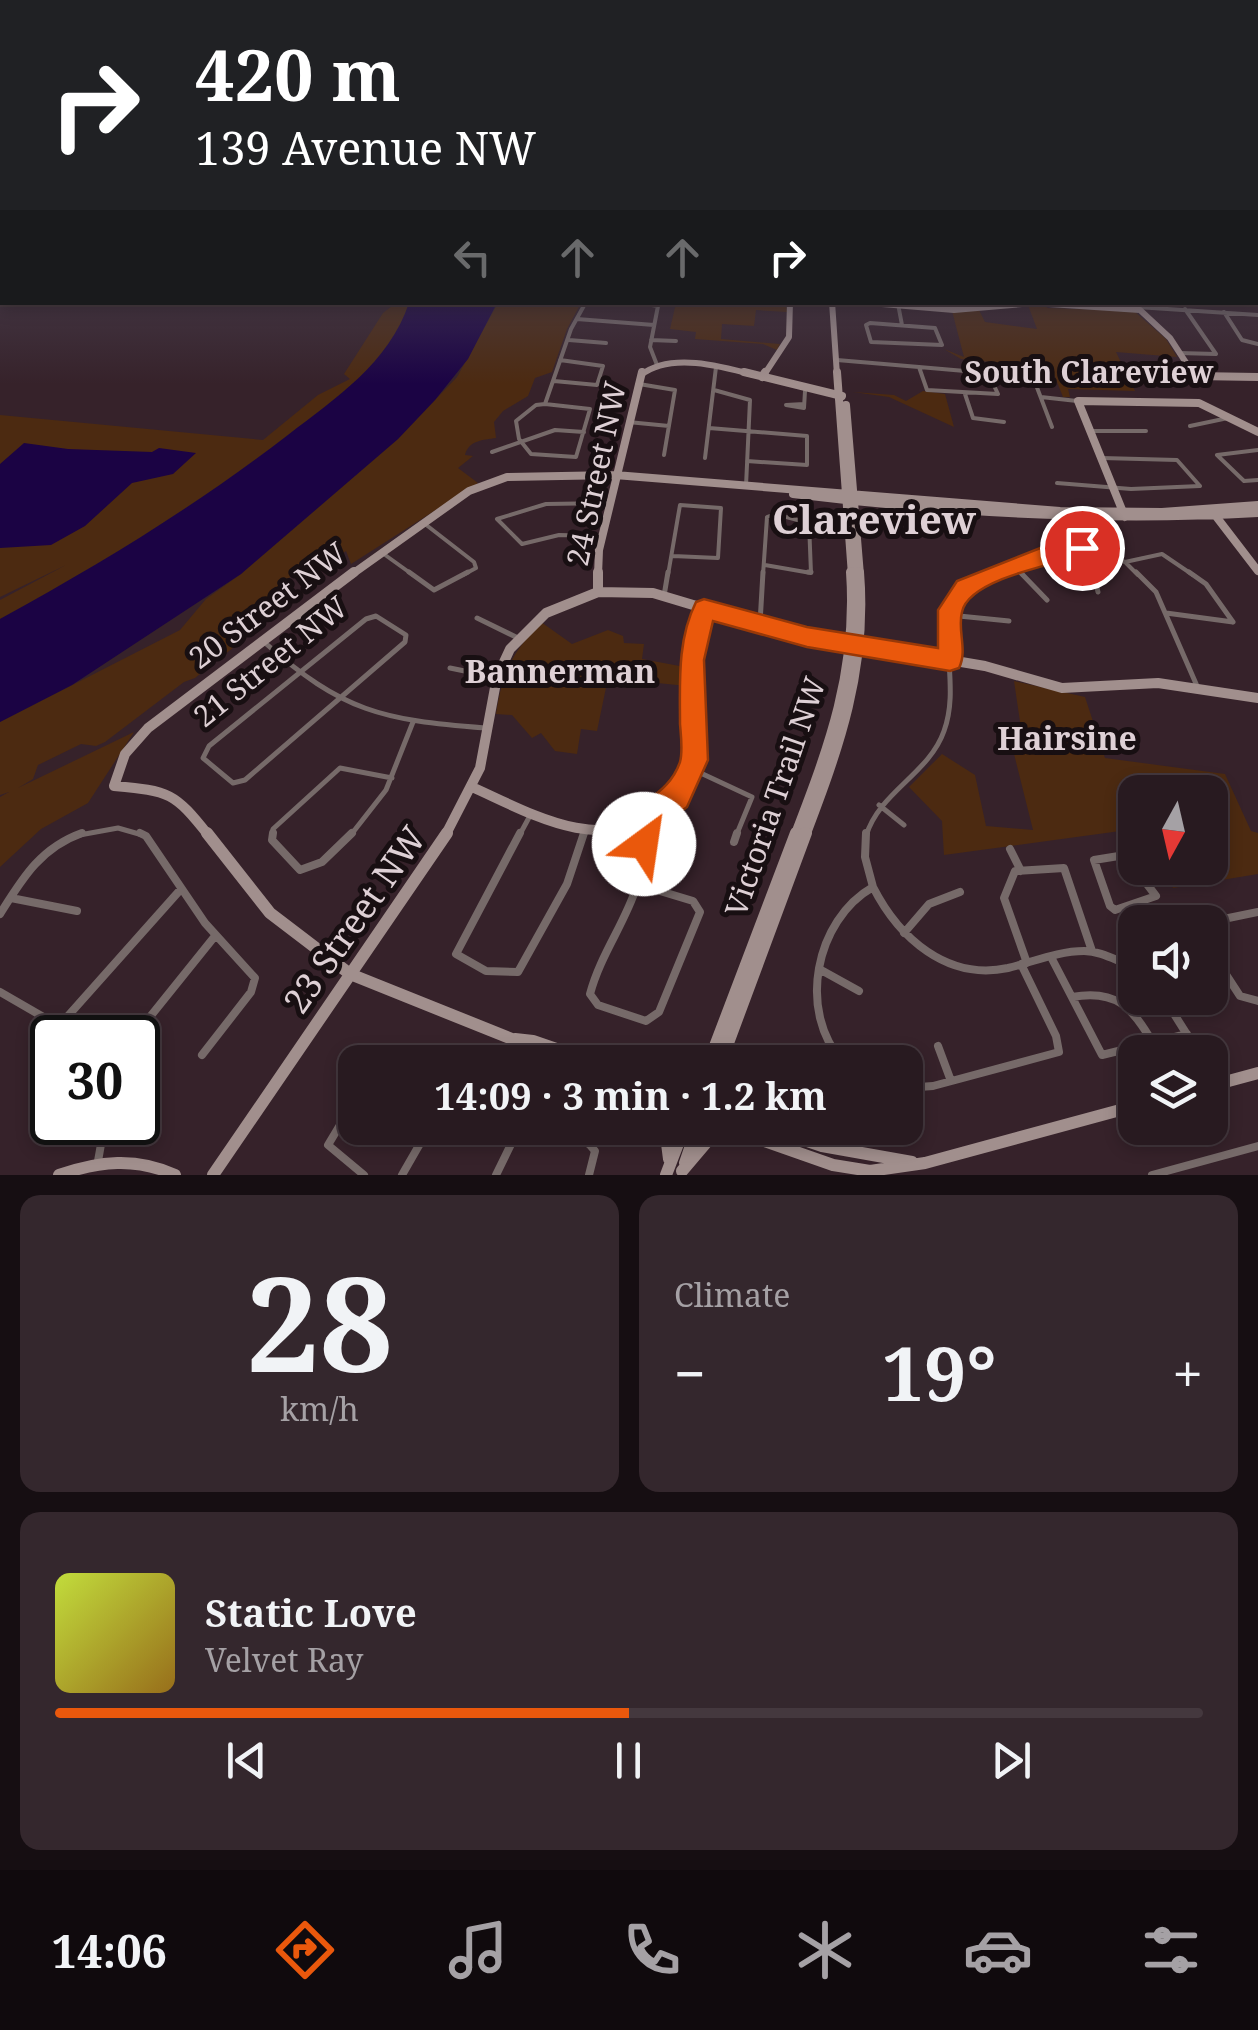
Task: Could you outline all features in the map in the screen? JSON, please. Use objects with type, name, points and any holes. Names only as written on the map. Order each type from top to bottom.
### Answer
[{"type":"main road","name":"Victoria Trail NW","points":[[835,305],[852,481]]},
{"type":"main road","points":[[852,481],[885,500]]},
{"type":"main road","points":[[1213,513],[1238,514]]},
{"type":"main road","points":[[1213,513],[1226,529]]},
{"type":"main road","points":[[927,1169],[1118,1111]]},
{"type":"main road","points":[[98,1164],[144,1164],[175,1175]]},
{"type":"street","points":[[545,404],[567,340],[584,305]]},
{"type":"street","points":[[651,305],[657,306],[650,353],[657,364],[716,367],[805,391],[842,396]]},
{"type":"street","points":[[762,377],[789,336],[790,305]]},
{"type":"street","points":[[898,305],[902,325]]},
{"type":"street","points":[[908,305],[958,310],[1013,305]]},
{"type":"street","points":[[1077,305],[1258,315]]},
{"type":"street","points":[[1139,308],[1170,338],[1195,376],[1258,376]]},
{"type":"street","points":[[1179,353],[1216,354],[1185,309]]},
{"type":"street","points":[[1224,312],[1245,342],[1258,344]]},
{"type":"street","points":[[576,319],[654,325]]},
{"type":"street","points":[[867,323],[902,325],[937,329],[940,347],[869,340],[867,323]]},
{"type":"street","points":[[567,340],[606,343]]},
{"type":"street","points":[[651,340],[676,341]]},
{"type":"street","points":[[553,380],[598,383],[602,365],[560,360]]},
{"type":"street","points":[[839,360],[919,367],[990,374],[997,396],[926,390],[919,367]]},
{"type":"street","name":"24 Street NW","points":[[598,592],[602,536],[636,384],[647,368],[657,364]]},
{"type":"street","points":[[705,458],[716,367]]},
{"type":"street","points":[[1033,377],[1052,427]]},
{"type":"street","points":[[636,384],[674,388],[664,455]]},
{"type":"street","points":[[714,390],[749,399],[746,486]]},
{"type":"street","points":[[804,404],[805,391]]},
{"type":"street","points":[[965,394],[974,419],[1004,422]]},
{"type":"street","name":"Victoria Trail NW","points":[[842,396],[845,470],[851,497]]},
{"type":"street","points":[[1041,398],[1192,402],[1258,432]]},
{"type":"street","points":[[1078,401],[1125,516]]},
{"type":"street","points":[[537,404],[590,409],[584,432],[578,455],[573,458],[536,456],[520,441],[516,420],[537,404]]},
{"type":"street","points":[[1190,426],[1220,422],[1230,416]]},
{"type":"street","points":[[628,422],[669,426]]},
{"type":"street","points":[[710,428],[807,436],[807,465],[747,461]]},
{"type":"street","points":[[492,452],[557,430],[584,432]]},
{"type":"street","points":[[1090,431],[1146,430]]},
{"type":"street","points":[[1258,450],[1218,455],[1244,481],[1258,480]]},
{"type":"street","points":[[1057,483],[1114,488],[1200,486],[1177,460],[1102,458]]},
{"type":"street","points":[[814,493],[838,485],[845,470]]},
{"type":"street","name":"20 Street NW","points":[[350,974],[294,935],[252,894],[180,800],[149,788],[116,787],[113,780],[117,767],[136,738],[381,552],[480,486],[525,474],[615,475],[851,497]]},
{"type":"street","name":"Victoria Trail NW","points":[[724,1038],[833,762],[852,702],[862,606],[852,481]]},
{"type":"street","points":[[814,493],[837,503],[853,525],[863,509],[885,500],[931,501]]},
{"type":"street","points":[[851,497],[1007,515],[1213,513]]},
{"type":"street","points":[[851,497],[1186,519],[1226,529],[1258,571]]},
{"type":"street","points":[[602,536],[559,535],[522,544],[497,519],[546,504],[609,503]]},
{"type":"street","points":[[664,596],[682,503],[721,508],[716,560],[672,556]]},
{"type":"street","points":[[1186,519],[1258,505]]},
{"type":"street","points":[[1236,540],[1230,521],[1238,514],[1258,513]]},
{"type":"street","points":[[760,626],[769,514],[807,522],[810,574],[765,565]]},
{"type":"street","points":[[381,552],[437,590],[476,566],[422,522]]},
{"type":"street","points":[[1087,549],[1098,592]]},
{"type":"street","points":[[1118,960],[1092,952],[990,970],[964,968],[933,956],[904,934],[885,912],[872,887],[866,839],[879,805],[918,772],[942,737],[952,702],[949,615],[954,599],[965,587],[1053,552],[1087,549],[1125,562],[1150,583],[1198,688]]},
{"type":"street","points":[[1125,562],[1162,554],[1206,584],[1233,622],[1165,612]]},
{"type":"street","points":[[1015,567],[1048,600]]},
{"type":"street","points":[[598,592],[632,590],[664,596],[760,626],[857,647],[950,660],[1071,689],[1145,683],[1258,698]]},
{"type":"street","name":"23 Street NW","points":[[213,1175],[443,842],[472,787],[497,677],[518,638],[539,618],[568,600],[598,592]]},
{"type":"street","points":[[472,787],[584,832],[610,833],[640,825],[677,798],[692,769],[697,740],[692,660],[704,609]]},
{"type":"street","points":[[949,615],[1009,621]]},
{"type":"street","name":"21 Street NW","points":[[374,616],[408,638],[238,784],[203,758],[203,753],[299,675],[374,616]]},
{"type":"street","points":[[477,618],[518,638]]},
{"type":"street","points":[[264,642],[299,675],[338,702],[376,716],[488,728]]},
{"type":"street","points":[[450,668],[470,675],[497,677]]},
{"type":"street","points":[[392,778],[340,768],[271,834],[272,840],[304,872],[360,826],[392,778],[413,722]]},
{"type":"street","points":[[692,769],[752,798],[734,842]]},
{"type":"street","points":[[879,805],[904,825]]},
{"type":"street","points":[[532,812],[456,954],[463,962],[514,975],[558,902],[584,832]]},
{"type":"street","points":[[640,825],[645,852],[640,885],[591,986],[590,998],[598,1005],[652,1020],[700,918],[700,908],[693,901],[640,885]]},
{"type":"street","points":[[0,914],[38,858],[92,831],[124,827],[146,836],[216,936],[255,981],[202,1055]]},
{"type":"street","points":[[1010,849],[1021,871]]},
{"type":"street","points":[[1126,854],[1156,896],[1129,906],[1115,910],[1110,906],[1094,860],[1126,854]]},
{"type":"street","points":[[923,1085],[1055,1055],[1060,1048],[1024,964],[1004,898],[1012,875],[1058,866],[1067,872],[1092,952]]},
{"type":"street","points":[[829,1045],[816,1008],[821,970],[842,910],[856,895],[872,887]]},
{"type":"street","points":[[0,992],[59,1026],[182,888]]},
{"type":"street","points":[[904,934],[928,904],[960,892]]},
{"type":"street","points":[[11,898],[77,911]]},
{"type":"street","points":[[1228,918],[1258,912]]},
{"type":"street","points":[[152,1015],[216,936]]},
{"type":"street","points":[[1051,957],[1102,1055],[1118,1051]]},
{"type":"street","points":[[821,970],[859,992]]},
{"type":"street","points":[[350,974],[521,1045]]},
{"type":"street","points":[[1228,975],[1246,1000],[1258,1001]]},
{"type":"street","points":[[1072,997],[1099,991],[1113,994],[1138,1017],[1148,1035]]},
{"type":"street","points":[[1175,1015],[1187,1034],[1183,1035]]},
{"type":"street","points":[[718,1045],[724,1038]]},
{"type":"street","points":[[724,1038],[724,1045]]},
{"type":"street","points":[[512,1039],[546,1045]]},
{"type":"street","points":[[938,1046],[952,1081]]},
{"type":"street","points":[[1228,1078],[1258,1073]]},
{"type":"street","points":[[338,1128],[328,1145],[364,1175]]},
{"type":"street","points":[[59,1175],[98,1164],[101,1145]]},
{"type":"street","points":[[402,1175],[419,1145]]},
{"type":"street","points":[[496,1175],[511,1145]]},
{"type":"street","points":[[589,1175],[595,1151],[590,1145]]},
{"type":"street","points":[[668,1145],[674,1173]]},
{"type":"street","points":[[674,1173],[680,1145]]},
{"type":"street","points":[[674,1173],[689,1145]]},
{"type":"street","points":[[674,1173],[705,1145]]},
{"type":"street","points":[[774,1145],[832,1165],[870,1171],[927,1169]]},
{"type":"street","points":[[819,1145],[927,1169]]},
{"type":"street","points":[[1152,1175],[1258,1146]]},
{"type":"street","points":[[1197,1163],[1202,1175]]},
{"type":"shaded area","points":[[393,305],[408,305],[375,361],[324,407],[183,510],[0,619],[0,600],[66,565],[0,597],[0,415],[263,440],[318,395],[350,379],[344,374],[383,313]]},
{"type":"shaded area","points":[[408,305],[496,305],[468,359],[435,400],[398,439],[241,574],[72,685],[0,722],[0,619],[112,555],[253,461],[359,378],[400,324]]},
{"type":"shaded area","points":[[497,305],[580,305],[552,372],[535,378],[528,396],[503,411],[494,422],[496,438],[477,442],[467,450],[465,455],[473,456],[458,468],[478,483],[351,564],[346,551],[311,577],[292,574],[287,581],[288,604],[195,678],[184,682],[105,742],[96,746],[81,744],[38,765],[33,779],[18,788],[134,732],[88,803],[41,829],[0,867],[0,797],[9,792],[0,795],[0,722],[180,630],[206,599],[241,574],[398,439],[457,377]]},
{"type":"shaded area","points":[[676,305],[786,305],[787,312],[756,310],[754,326],[722,324],[721,339],[780,344],[777,350],[763,344],[695,339],[696,332],[670,329]]},
{"type":"shaded area","points":[[1028,305],[1134,311],[1166,339],[1177,357],[1116,352],[1135,391],[1068,389],[1070,397],[1063,397],[1051,367],[1024,365],[1028,373],[1019,364],[1007,363],[995,371],[1001,363],[961,359],[944,349],[964,357],[952,311],[979,310],[985,322],[1037,329]]},
{"type":"shaded area","points":[[923,391],[945,394],[954,427],[889,397],[853,392],[894,395],[906,401]]},
{"type":"shaded area","points":[[24,443],[68,449],[152,452],[159,448],[196,453],[173,474],[132,483],[85,526],[51,545],[0,548],[0,464]]},
{"type":"shaded area","points":[[541,622],[572,644],[608,630],[623,636],[624,643],[644,644],[642,659],[685,667],[687,686],[608,678],[597,731],[581,729],[577,754],[555,751],[541,733],[532,738],[512,715],[496,714],[510,664]]},
{"type":"shaded area","points":[[1014,681],[1085,697],[1105,758],[1225,775],[1118,775],[1118,831],[944,855],[942,821],[909,787],[942,754],[975,775],[986,826],[1033,830],[1009,734],[1022,735]]},
{"type":"shaded area","points":[[1228,781],[1251,831],[1258,833],[1258,874],[1228,879]]},
{"type":"district","name":"South Clareview","points":[[1089,373]]},
{"type":"district","name":"Clareview","points":[[874,520]]},
{"type":"district","name":"Bannerman","points":[[560,672]]},
{"type":"district","name":"Hairsine","points":[[1067,739]]},
{"type":"route","points":[[644,844],[640,825],[677,798],[695,760],[692,660],[704,609],[807,637],[950,660],[950,610],[956,595],[965,587],[1056,551],[1082,548]]}]
